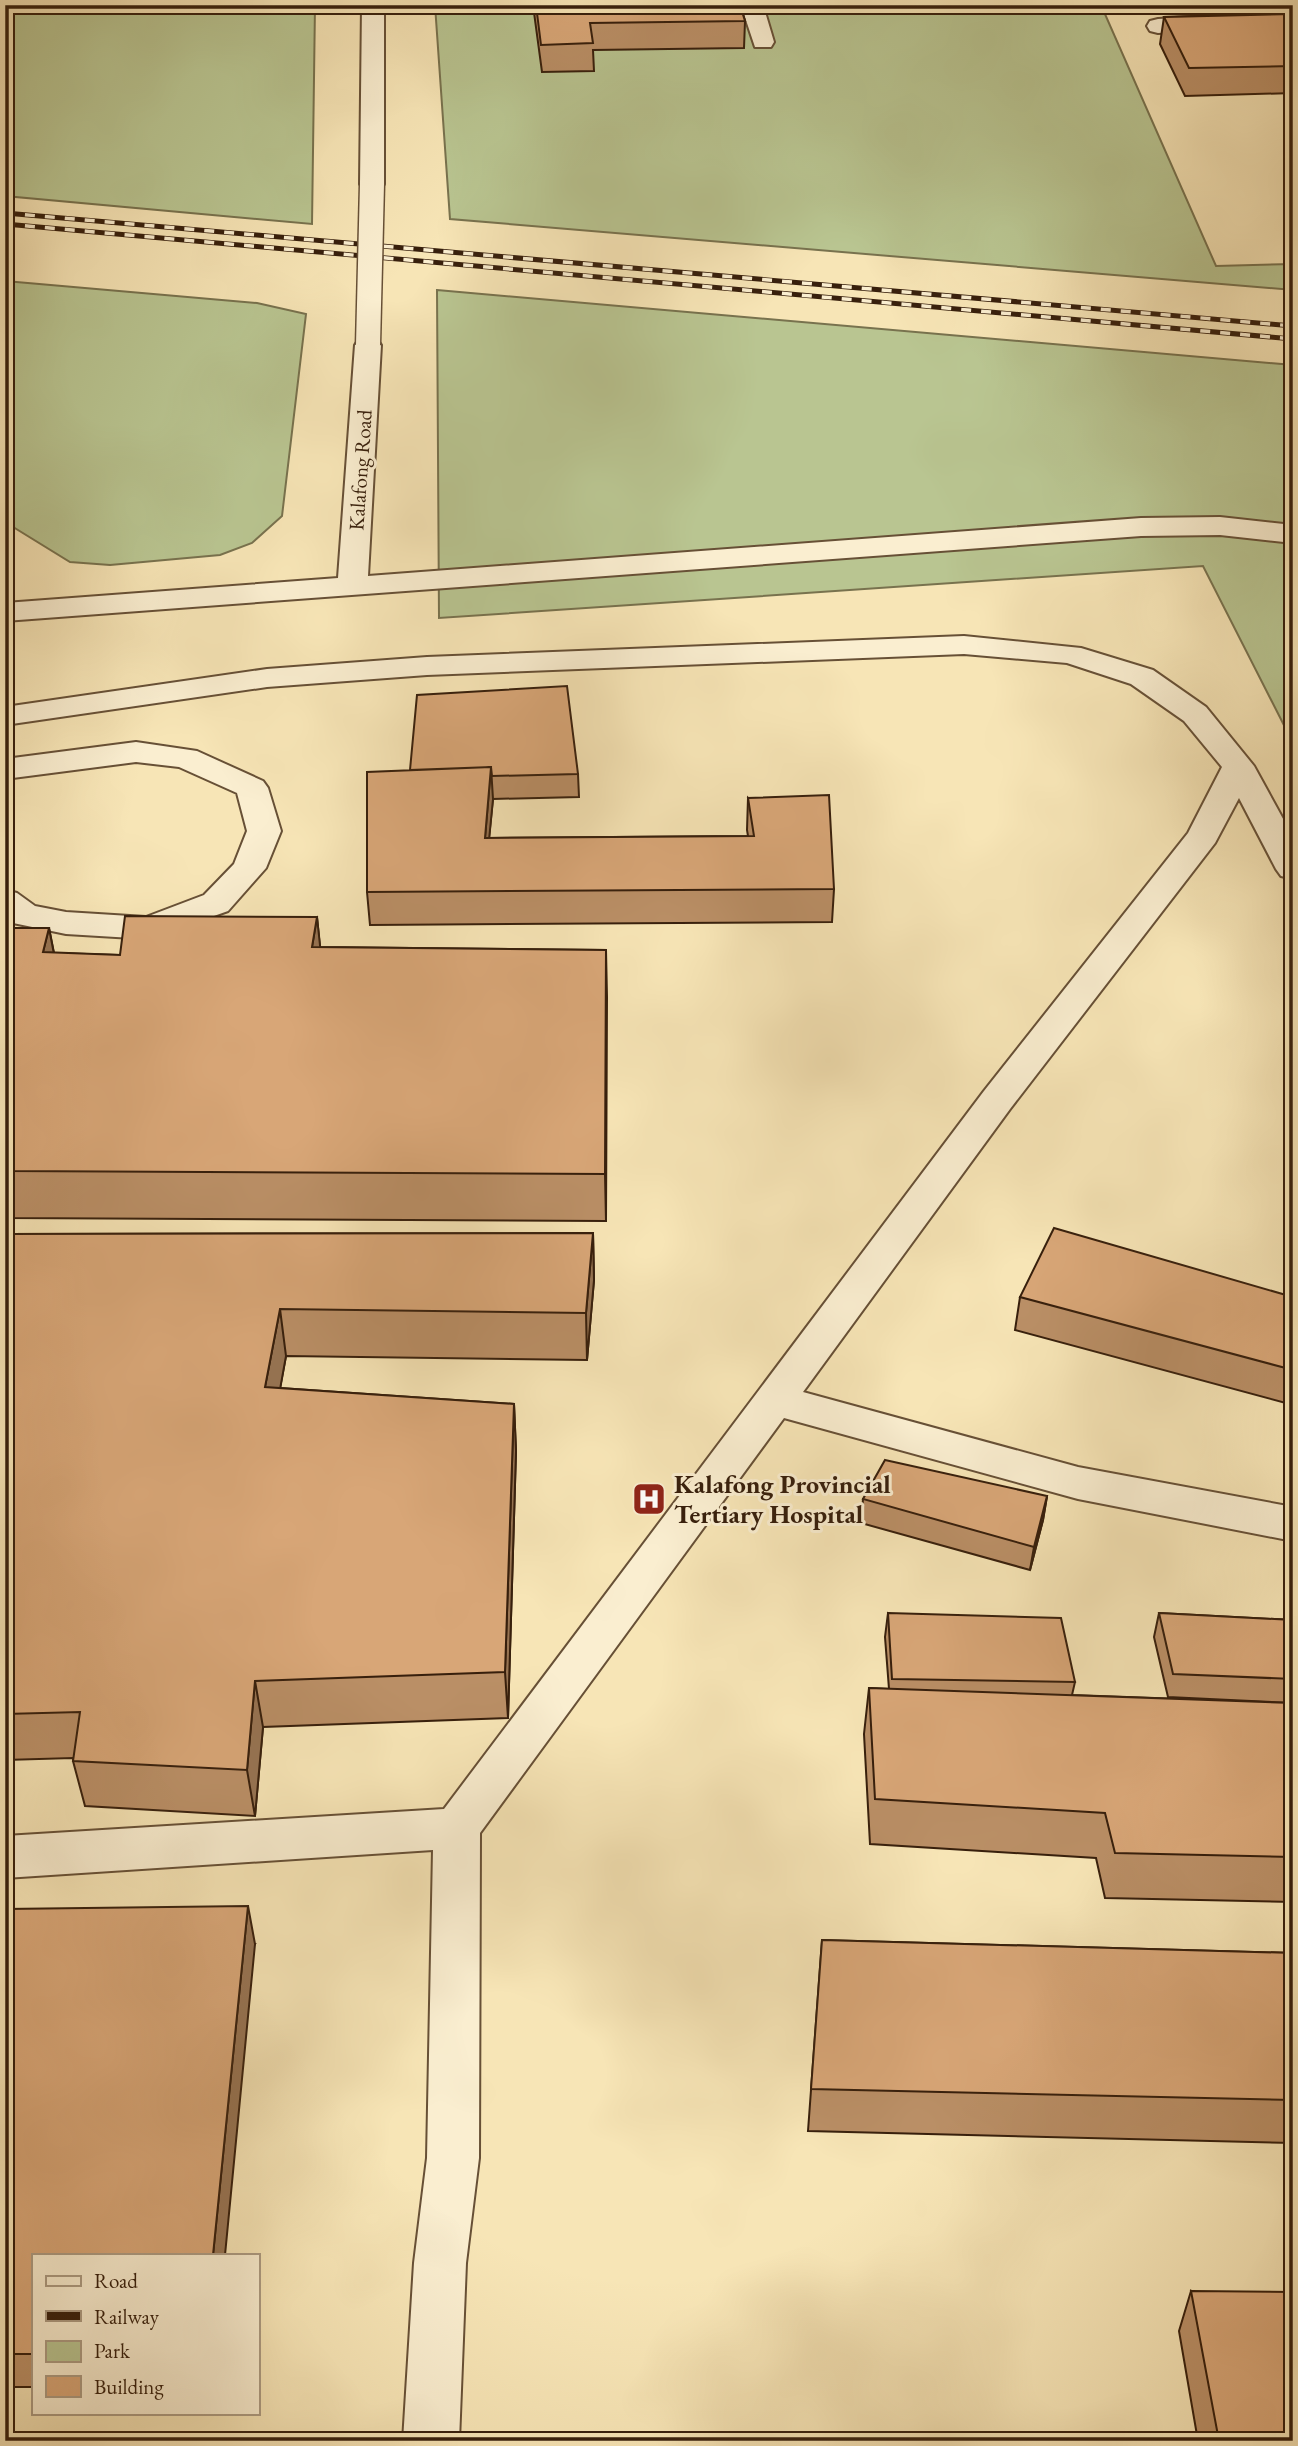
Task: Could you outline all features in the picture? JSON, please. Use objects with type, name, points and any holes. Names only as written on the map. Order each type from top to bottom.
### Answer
[{"type":"street","name":"Kalafong Road","points":[[352,587],[368,345],[373,5]]},
{"type":"street","points":[[752,5],[763,42]]},
{"type":"street","points":[[1158,26],[1293,18]]},
{"type":"street","points":[[5,612],[1141,527],[1220,526],[1293,534]]},
{"type":"street","points":[[5,716],[267,678],[401,668],[964,645],[1069,654],[1142,677],[1195,713],[1238,766],[1293,869]]},
{"type":"street","points":[[5,769],[136,752],[186,758],[252,788],[264,831],[249,868],[216,903],[149,928],[66,923],[25,915],[5,901]]},
{"type":"street","points":[[431,2441],[440,2263],[453,2158],[457,1828],[997,1100],[1203,836],[1238,766]]},
{"type":"street","points":[[775,1400],[1078,1483],[1293,1524]]},
{"type":"street","points":[[5,1857],[457,1828]]},
{"type":"green space","points":[[5,5],[315,5],[312,224],[5,196]]},
{"type":"green space","points":[[435,5],[1101,5],[1216,266],[1293,264],[1293,290],[450,219]]},
{"type":"green space","points":[[5,281],[257,303],[306,314],[282,516],[252,543],[220,555],[110,565],[70,562],[5,522]]},
{"type":"green space","points":[[437,290],[1293,365],[1293,743],[1203,566],[439,618]]},
{"type":"building","points":[[536,5],[740,5],[745,21],[590,23],[593,43],[541,45]]},
{"type":"building","points":[[1293,14],[1293,66],[1189,68],[1164,17]]},
{"type":"building","points":[[567,686],[578,774],[492,776],[491,767],[410,770],[417,695]]},
{"type":"building","points":[[491,767],[485,838],[754,836],[748,798],[829,795],[834,889],[367,892],[367,772]]},
{"type":"building","points":[[125,916],[317,917],[312,947],[606,950],[605,1174],[5,1171],[5,928],[49,928],[43,952],[120,955]]},
{"type":"building","points":[[1054,1228],[1293,1297],[1293,1370],[1020,1297]]},
{"type":"building","points":[[593,1233],[586,1313],[280,1309],[265,1387],[514,1404],[505,1672],[255,1681],[247,1770],[73,1761],[80,1712],[5,1714],[5,1234]]},
{"type":"building","points":[[885,1460],[1047,1496],[1034,1547],[863,1499]]},
{"type":"building","points":[[888,1613],[1061,1618],[1075,1682],[892,1679]]},
{"type":"building","points":[[1159,1613],[1293,1620],[1293,1679],[1173,1674]]},
{"type":"building","points":[[869,1688],[1293,1703],[1293,1857],[1115,1853],[1105,1813],[875,1799]]},
{"type":"building","points":[[248,1906],[213,2254],[32,2254],[32,2354],[5,2354],[5,1909]]},
{"type":"building","points":[[822,1940],[1293,1953],[1293,2100],[811,2089]]},
{"type":"building","points":[[1191,2291],[1293,2292],[1293,2441],[1219,2441]]},
{"type":"railway","points":[[5,213],[1293,326]]},
{"type":"railway","points":[[5,224],[1293,339]]},
{"type":"place","name":"Kalafong Provincial Tertiary Hospital","points":[[649,1499]]}]
